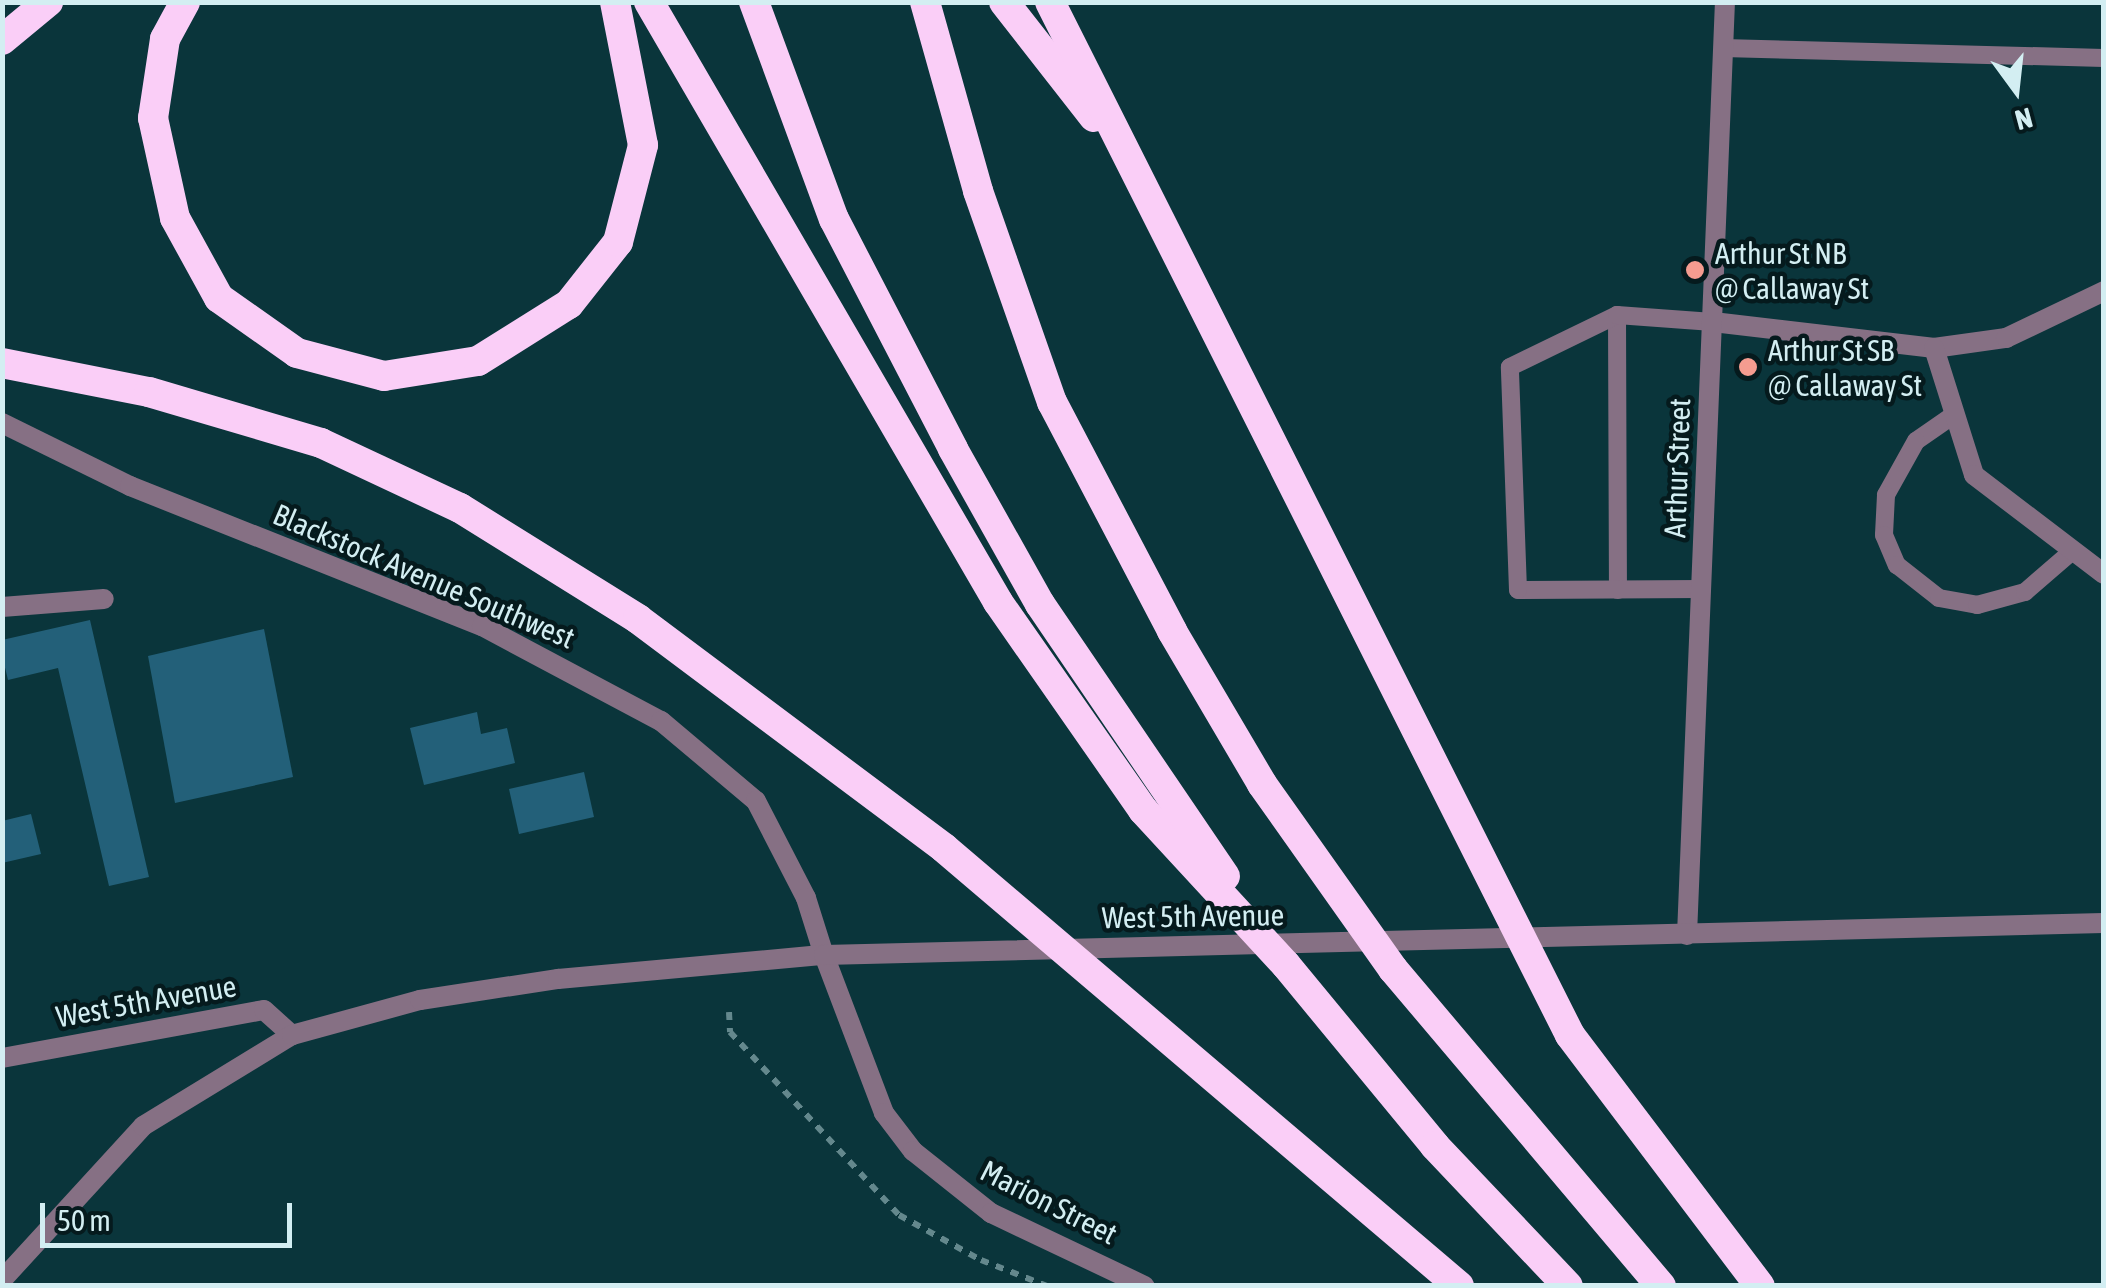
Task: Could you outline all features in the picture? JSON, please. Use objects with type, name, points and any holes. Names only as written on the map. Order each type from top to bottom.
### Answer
[{"type":"highway","points":[[2,40],[48,2]]},
{"type":"highway","points":[[185,2],[165,39],[153,118],[175,218],[219,298],[297,354],[384,376],[478,361],[570,304],[618,242],[644,145],[615,2]]},
{"type":"highway","points":[[650,2],[998,602],[1144,810],[1286,965],[1436,1146],[1568,1286]]},
{"type":"highway","points":[[754,2],[834,220],[953,449],[1040,604],[1286,965]]},
{"type":"highway","points":[[925,2],[978,191],[1052,402],[1172,630],[1262,784],[1393,969],[1661,1286]]},
{"type":"highway","points":[[1004,2],[1057,40]]},
{"type":"highway","points":[[1050,2],[1057,40],[1152,201],[1457,822],[1570,1035],[1760,1286]]},
{"type":"highway","points":[[2,363],[209,410],[320,442],[460,508],[638,618],[944,848],[1459,1286]]},
{"type":"street","name":"Arthur Street","points":[[1687,935],[1725,2]]},
{"type":"street","points":[[1713,322],[1934,348],[2006,338],[2104,292]]},
{"type":"street","points":[[1934,348],[1974,475],[2070,553],[2104,574]]},
{"type":"street","name":"Blackstock Avenue Southwest","points":[[2,424],[130,486],[482,626],[662,721],[756,801],[806,898],[824,955]]},
{"type":"street","points":[[2,607],[104,600]]},
{"type":"street","name":"West 5th Avenue","points":[[2,1280],[143,1126],[292,1035],[479,991],[824,955],[2104,923]]},
{"type":"street","name":"Marion Street","points":[[824,955],[884,1113],[913,1151],[991,1213],[1144,1286]]},
{"type":"street","name":"West 5th Avenue","points":[[2,1058],[264,1010],[292,1035]]},
{"type":"lane","points":[[1724,48],[2104,58]]},
{"type":"lane","points":[[1702,589],[1518,590],[1510,367],[1617,315],[1713,322]]},
{"type":"lane","points":[[1617,315],[1618,590]]},
{"type":"lane","points":[[1955,414],[1916,441],[1886,495],[1884,535],[1896,566],[1939,598],[1977,605],[2025,592],[2070,553]]},
{"type":"path","points":[[730,1012],[730,1032],[899,1215],[982,1260],[1047,1286]]},
{"type":"building","points":[[90,620],[149,877],[109,886],[58,668],[8,680],[2,655],[2,640]]},
{"type":"building","points":[[264,629],[293,777],[175,803],[148,656]]},
{"type":"building","points":[[477,712],[481,734],[507,728],[515,763],[424,785],[410,728]]},
{"type":"building","points":[[584,772],[594,817],[519,834],[509,789]]},
{"type":"building","points":[[31,814],[41,854],[2,863],[2,821]]},
{"type":"place","name":"Arthur St NB @ Callaway St","points":[[1695,270]]},
{"type":"place","name":"Arthur St SB @ Callaway St","points":[[1748,367]]}]
